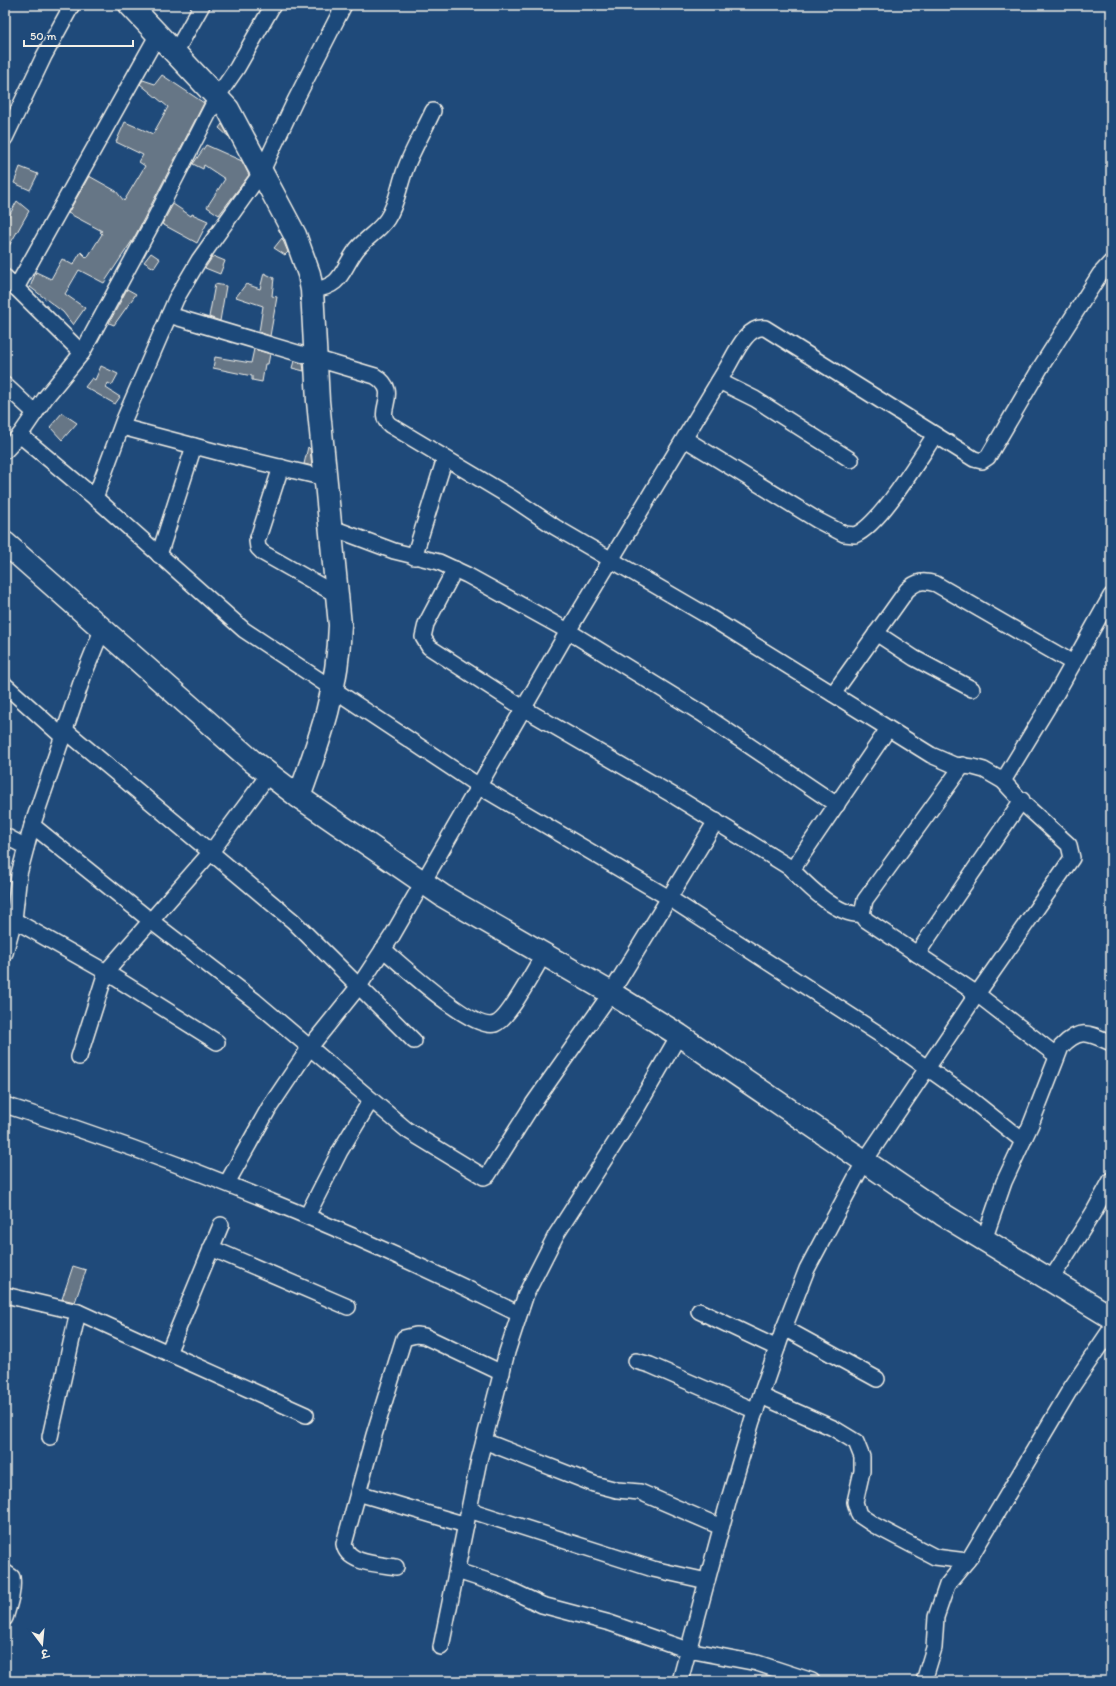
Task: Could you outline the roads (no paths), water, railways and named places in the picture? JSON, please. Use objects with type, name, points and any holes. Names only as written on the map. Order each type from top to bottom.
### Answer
[{"type":"street","points":[[5,138],[44,56],[72,5]]},
{"type":"street","points":[[175,53],[202,5]]},
{"type":"street","points":[[5,451],[20,435],[35,413],[82,353],[154,220],[217,98],[237,68],[273,5]]},
{"type":"street","points":[[95,498],[122,427],[176,299],[199,260],[261,173],[295,101],[344,5]]},
{"type":"street","points":[[134,7],[158,36],[228,109],[295,235],[309,274],[312,290],[317,358],[318,401],[340,625],[339,645],[329,713],[299,797]]},
{"type":"street","points":[[82,353],[10,282],[158,36]]},
{"type":"street","points":[[312,290],[328,287],[339,279],[358,248],[375,234],[392,212],[406,168],[433,111]]},
{"type":"street","points":[[227,1183],[269,1108],[310,1046],[359,986],[424,883],[568,632],[746,338],[756,329],[765,328],[974,459],[982,461],[988,457],[1042,365],[1100,274],[1111,262]]},
{"type":"street","points":[[169,315],[376,376],[387,385],[389,393],[384,415],[385,421],[512,498],[555,527],[612,560],[944,762],[984,770],[1003,781],[1069,845],[1072,858],[977,994],[864,1162],[807,1269],[784,1328],[756,1411],[721,1527],[680,1681]]},
{"type":"street","points":[[719,381],[755,399],[851,460]]},
{"type":"street","points":[[5,385],[35,413]]},
{"type":"street","points":[[122,427],[325,478]]},
{"type":"street","points":[[20,435],[95,498],[244,630],[479,786],[669,898],[879,1034],[928,1068],[1023,1141]]},
{"type":"street","points":[[685,439],[817,520],[844,534],[855,536],[866,528],[894,496],[935,435]]},
{"type":"street","points":[[159,555],[194,446]]},
{"type":"street","points":[[414,557],[445,458]]},
{"type":"street","points":[[281,467],[258,541],[258,548],[263,553],[337,595]]},
{"type":"street","points":[[330,527],[394,551],[439,562],[455,570],[568,632],[701,714],[837,805]]},
{"type":"street","points":[[5,543],[102,630],[270,774],[299,797],[443,896],[611,993],[679,1035],[864,1162],[984,1240],[1111,1316]]},
{"type":"street","points":[[455,570],[426,624],[424,637],[429,647],[524,708],[716,822],[792,870],[804,882],[839,910],[855,915],[862,914]]},
{"type":"street","points":[[833,694],[907,590],[914,583],[926,581],[936,584],[1073,663]]},
{"type":"street","points":[[1003,781],[1111,596]]},
{"type":"street","points":[[5,953],[14,920],[19,874],[32,825],[65,734],[83,677],[102,630]]},
{"type":"street","points":[[876,633],[914,658],[972,689]]},
{"type":"street","points":[[5,685],[294,921],[414,1041]]},
{"type":"street","points":[[792,870],[888,729]]},
{"type":"street","points":[[963,765],[865,900],[862,914],[866,920],[977,994],[1057,1056]]},
{"type":"street","points":[[79,1057],[106,972],[211,852],[270,774]]},
{"type":"street","points":[[917,954],[1022,800]]},
{"type":"street","points":[[32,825],[151,921],[255,1001],[310,1046],[407,1130],[480,1176],[486,1176],[533,1104],[611,993],[716,822]]},
{"type":"street","points":[[5,836],[26,847]]},
{"type":"street","points":[[14,920],[106,972],[217,1042]]},
{"type":"street","points":[[383,949],[466,1017],[488,1025],[500,1022],[514,1003],[544,954]]},
{"type":"street","points":[[984,1240],[1004,1182],[1023,1141],[1057,1056],[1069,1039],[1082,1033],[1090,1034],[1111,1043]]},
{"type":"street","points":[[441,1647],[484,1442],[502,1373],[526,1294],[556,1235],[633,1115],[679,1035]]},
{"type":"street","points":[[307,1216],[340,1152],[371,1100]]},
{"type":"street","points":[[5,1105],[96,1134],[227,1183],[436,1272],[519,1314]]},
{"type":"street","points":[[1050,1280],[1107,1198],[1111,1180]]},
{"type":"street","points":[[168,1353],[221,1224]]},
{"type":"street","points":[[212,1248],[348,1307]]},
{"type":"street","points":[[5,1295],[78,1312],[306,1415]]},
{"type":"street","points":[[699,1311],[777,1348]]},
{"type":"street","points":[[50,1437],[78,1312]]},
{"type":"street","points":[[784,1328],[877,1380]]},
{"type":"street","points":[[924,1681],[932,1656],[936,1617],[947,1585],[967,1561],[1071,1388],[1111,1329]]},
{"type":"street","points":[[396,1567],[361,1560],[350,1556],[345,1550],[344,1544],[404,1338],[416,1334],[424,1336],[502,1373]]},
{"type":"street","points":[[636,1361],[650,1365],[756,1411]]},
{"type":"street","points":[[761,1396],[834,1428],[856,1442],[862,1457],[862,1471],[855,1502],[859,1515],[874,1525],[935,1557],[967,1561]]},
{"type":"street","points":[[484,1442],[594,1484],[617,1490],[640,1492],[721,1527]]},
{"type":"street","points":[[358,1493],[466,1525]]},
{"type":"street","points":[[469,1510],[631,1562],[707,1580]]},
{"type":"street","points":[[457,1571],[500,1585],[542,1605],[610,1623],[688,1650],[757,1663],[812,1681]]},
{"type":"street","points":[[5,1572],[12,1577],[13,1588],[5,1618]]}]
